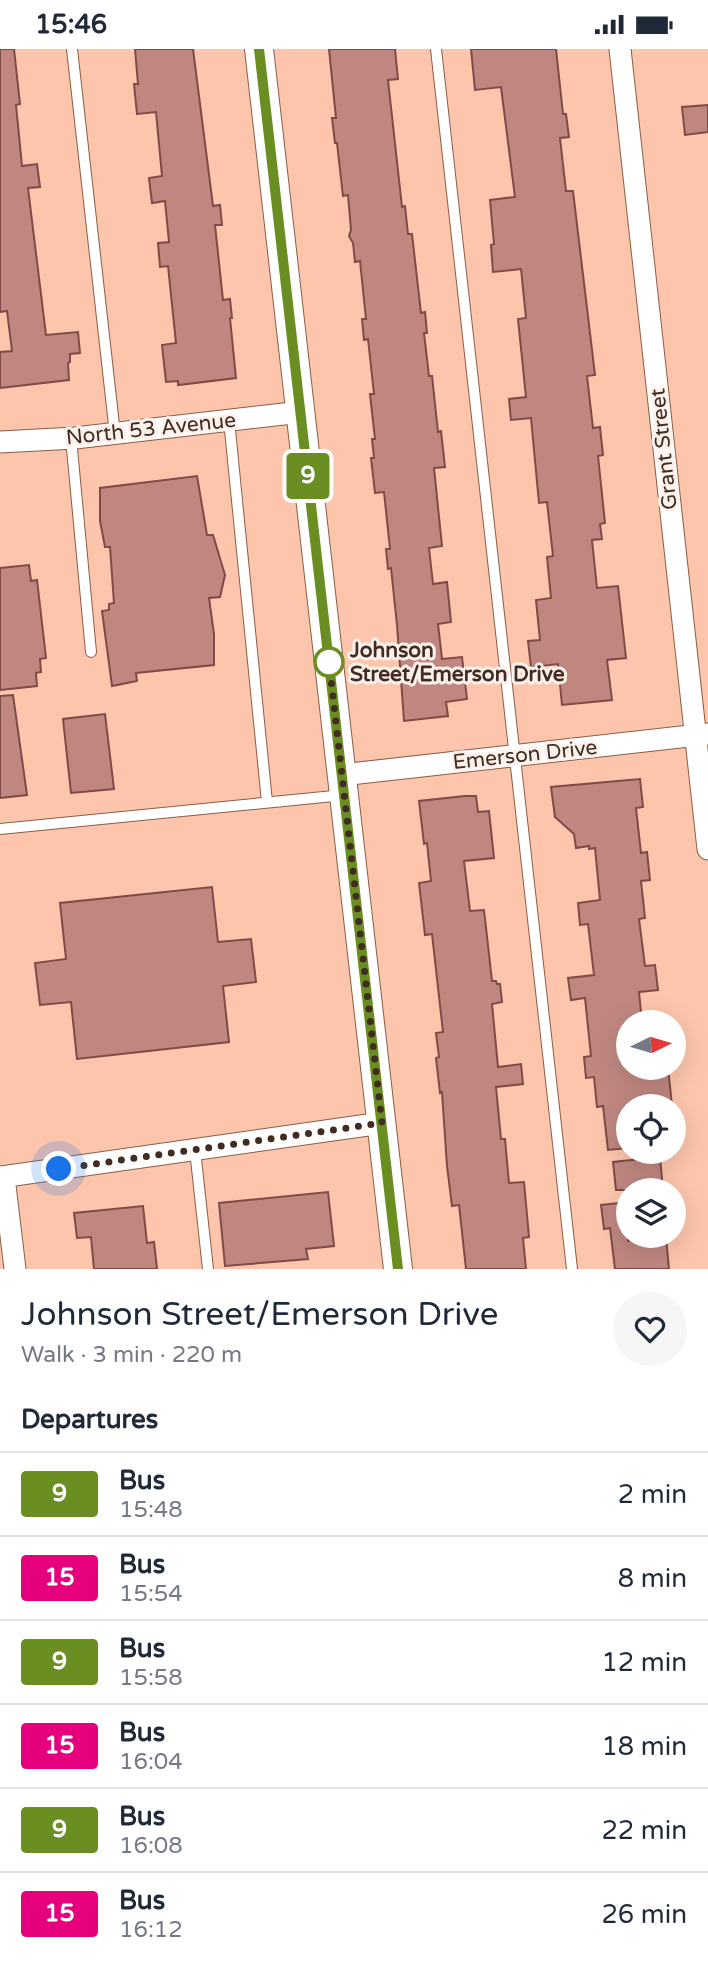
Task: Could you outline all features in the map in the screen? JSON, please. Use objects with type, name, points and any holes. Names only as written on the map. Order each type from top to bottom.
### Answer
[{"type":"street","points":[[259,49],[398,1269]]},
{"type":"street","name":"Grant Street","points":[[620,49],[702,735],[708,849]]},
{"type":"street","name":"North 53 Avenue","points":[[0,442],[71,438],[301,412]]},
{"type":"street","name":"Emerson Drive","points":[[342,785],[516,756],[702,735]]},
{"type":"street","points":[[15,1269],[2,1177],[382,1123]]},
{"type":"lane","points":[[72,49],[115,433]]},
{"type":"lane","points":[[436,49],[572,1269]]},
{"type":"lane","points":[[229,420],[267,802]]},
{"type":"lane","points":[[71,438],[91,652]]},
{"type":"lane","points":[[0,829],[267,802],[342,785]]},
{"type":"lane","points":[[195,1150],[208,1269]]},
{"type":"building","points":[[0,49],[14,49],[20,104],[16,105],[22,166],[37,164],[40,187],[28,188],[46,335],[78,332],[80,353],[70,354],[69,380],[0,388],[0,352],[12,351],[7,311],[0,312]]},
{"type":"building","points":[[135,49],[193,49],[213,206],[220,205],[222,225],[215,225],[223,300],[230,299],[236,378],[178,385],[178,381],[166,382],[162,345],[176,343],[168,266],[160,267],[158,243],[169,242],[165,201],[152,203],[149,178],[162,176],[156,112],[137,114]]},
{"type":"building","points":[[329,49],[395,49],[398,79],[388,80],[402,207],[405,206],[408,234],[412,234],[421,313],[425,312],[427,333],[424,333],[429,376],[432,376],[445,467],[434,468],[442,546],[429,548],[433,584],[447,582],[451,622],[438,624],[442,659],[462,657],[467,699],[446,702],[448,716],[404,721],[397,625],[391,568],[388,569],[386,549],[390,549],[384,492],[375,493],[371,458],[374,458],[372,439],[375,439],[370,394],[374,394],[368,339],[364,340],[362,319],[366,319],[360,261],[355,262],[353,243],[349,236],[351,230],[348,195],[343,196],[335,143],[332,118],[336,118]]},
{"type":"building","points":[[471,49],[556,49],[563,114],[566,114],[569,137],[560,138],[566,191],[573,191],[595,375],[587,376],[593,428],[600,427],[603,455],[598,456],[605,523],[600,524],[602,539],[592,540],[597,588],[618,586],[626,658],[607,660],[612,700],[562,705],[558,664],[531,667],[528,641],[540,640],[536,600],[551,598],[547,557],[553,556],[547,502],[539,503],[531,418],[511,420],[509,399],[526,397],[518,319],[526,318],[521,269],[493,272],[491,245],[494,244],[490,200],[515,197],[501,87],[475,90]]},
{"type":"building","points":[[708,105],[708,132],[685,135],[682,107]]},
{"type":"building","points":[[197,476],[207,535],[213,535],[225,575],[220,597],[209,598],[214,634],[214,665],[136,673],[137,681],[112,686],[102,611],[109,610],[109,604],[114,603],[110,547],[105,547],[100,521],[100,488]]},
{"type":"building","points":[[29,565],[31,581],[37,580],[46,658],[40,659],[41,672],[36,673],[37,686],[0,690],[0,568]]},
{"type":"building","points":[[13,695],[27,795],[0,798],[0,696]]},
{"type":"building","points":[[105,714],[114,789],[71,793],[63,719]]},
{"type":"building","points":[[640,779],[643,807],[636,808],[641,853],[647,852],[650,880],[641,881],[645,918],[639,919],[645,966],[655,965],[658,990],[639,992],[641,1010],[616,1010],[616,1080],[669,1080],[671,1094],[616,1094],[616,1149],[608,1150],[603,1106],[597,1107],[594,1077],[586,1078],[584,1057],[591,1056],[585,998],[571,1000],[568,978],[594,975],[588,924],[580,925],[578,903],[600,900],[595,848],[576,848],[574,834],[555,817],[551,787]]},
{"type":"building","points":[[476,796],[478,812],[489,811],[494,858],[464,861],[470,911],[484,910],[492,981],[500,984],[502,1002],[492,1004],[498,1067],[521,1064],[523,1084],[496,1087],[509,1183],[524,1182],[529,1237],[523,1238],[526,1269],[466,1269],[459,1205],[452,1206],[442,1092],[440,1093],[436,1058],[439,1057],[436,1033],[443,1032],[432,934],[425,935],[419,883],[431,881],[419,801]]},
{"type":"building","points":[[212,887],[218,942],[251,939],[256,982],[223,986],[229,1042],[77,1059],[71,1002],[40,1005],[35,963],[66,959],[60,903]]},
{"type":"building","points":[[613,1162],[661,1164],[662,1178],[616,1178],[616,1190]]},
{"type":"building","points":[[328,1192],[334,1246],[306,1249],[308,1259],[225,1266],[219,1203]]},
{"type":"building","points":[[616,1203],[616,1248],[667,1248],[669,1269],[615,1269],[610,1228],[604,1229],[601,1205]]},
{"type":"building","points":[[143,1206],[147,1243],[154,1242],[157,1269],[94,1269],[91,1237],[77,1238],[74,1213]]},
{"type":"bus line","name":"9","points":[[259,49],[398,1269]]},
{"type":"place","name":"Johnson Street/Emerson Drive","points":[[329,662]]},
{"type":"route","points":[[59,1169],[382,1123],[329,662]]}]
